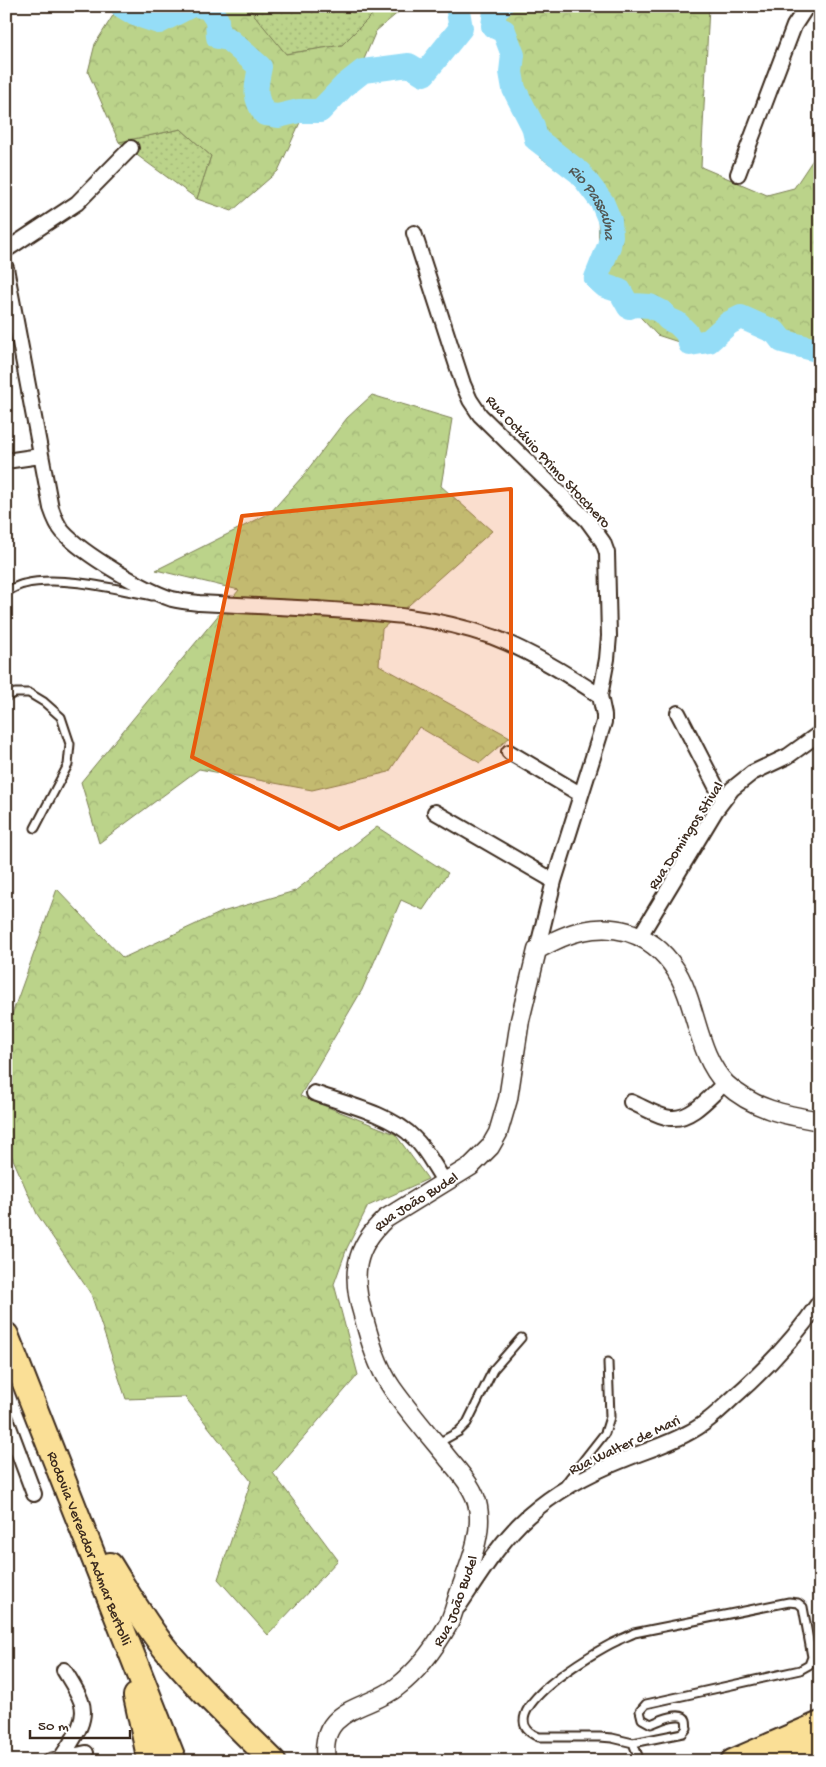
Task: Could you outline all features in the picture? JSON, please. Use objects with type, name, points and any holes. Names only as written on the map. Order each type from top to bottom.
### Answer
[{"type":"highway","name":"Rodovia Vereador Admar Bertolli","points":[[6,1335],[116,1609],[174,1761]]},
{"type":"highway","points":[[71,1499],[136,1609],[161,1644],[181,1668],[273,1761]]},
{"type":"highway","points":[[116,1609],[150,1761]]},
{"type":"main road","points":[[732,1761],[820,1723]]},
{"type":"main road","points":[[774,1761],[820,1741]]},
{"type":"street","points":[[738,174],[794,26],[807,6]]},
{"type":"street","points":[[6,250],[77,202],[131,148]]},
{"type":"street","name":"Rua Octávio Primo Stocchero","points":[[414,233],[463,384],[470,400],[480,415],[587,520],[603,542],[607,553],[609,636],[600,696],[604,722],[554,881],[537,950]]},
{"type":"street","points":[[6,268],[51,508],[56,521],[64,532],[82,548],[144,587],[172,599],[199,603],[384,613],[417,617],[461,627],[514,646],[545,661],[600,696]]},
{"type":"street","points":[[6,460],[40,456]]},
{"type":"street","points":[[678,713],[723,800]]},
{"type":"street","name":"Rua Domingos Stival","points":[[640,936],[723,800],[742,780],[788,756],[820,733]]},
{"type":"street","points":[[509,752],[580,794]]},
{"type":"street","points":[[435,812],[554,881]]},
{"type":"street","points":[[537,950],[569,934],[584,930],[607,929],[626,931],[654,944],[667,956],[679,973],[706,1052],[714,1068],[725,1083],[756,1105],[787,1115],[820,1121]]},
{"type":"street","name":"Rua João Budel","points":[[326,1761],[324,1748],[326,1737],[336,1721],[344,1715],[385,1695],[407,1679],[426,1657],[450,1622],[476,1544],[479,1517],[478,1506],[468,1484],[401,1401],[384,1374],[372,1346],[357,1297],[355,1281],[357,1263],[365,1244],[375,1228],[385,1219],[471,1166],[490,1147],[498,1133],[508,1099],[520,1020],[537,950]]},
{"type":"street","points":[[631,1102],[663,1116],[679,1117],[693,1111],[725,1083]]},
{"type":"street","points":[[314,1092],[384,1118],[406,1130],[416,1139],[445,1182]]},
{"type":"street","name":"Rua Walter de Mari","points":[[450,1622],[492,1557],[529,1515],[558,1494],[600,1470],[672,1441],[701,1426],[747,1386],[775,1358],[794,1338],[820,1301]]},
{"type":"street","points":[[6,1419],[34,1494]]},
{"type":"street","points":[[55,1759],[76,1734],[82,1723],[84,1711],[82,1701],[64,1670]]},
{"type":"street","points":[[55,1759],[86,1754]]},
{"type":"lane","points":[[6,592],[23,584],[46,581],[88,584],[172,599]]},
{"type":"lane","points":[[6,697],[15,693],[29,693],[44,702],[60,717],[70,744],[68,764],[36,828]]},
{"type":"lane","points":[[436,1444],[458,1432],[467,1423],[493,1370],[521,1338]]},
{"type":"lane","points":[[558,1494],[605,1433],[610,1417],[608,1362]]},
{"type":"lane","points":[[788,1602],[798,1603],[803,1607],[812,1658],[808,1665],[800,1670],[646,1704],[640,1711],[642,1719],[650,1724],[678,1715],[684,1716],[687,1728],[683,1733],[632,1743],[600,1737],[539,1737],[530,1734],[524,1724],[524,1715],[530,1704],[560,1676],[616,1641],[634,1633],[788,1602]]},
{"type":"lane","points":[[632,1743],[640,1761]]},
{"type":"highlighted area","points":[[511,489],[511,760],[339,829],[192,757],[242,516]]},
{"type":"green space","points":[[119,6],[247,6],[286,54],[342,45],[381,6],[406,6],[376,31],[359,71],[302,118],[278,171],[232,211],[197,199],[211,156],[181,129],[119,142],[88,72],[95,44]]},
{"type":"green space","points":[[247,6],[381,6],[342,45],[285,54]]},
{"type":"green space","points":[[502,6],[709,6],[701,167],[767,195],[794,188],[820,149],[820,360],[815,360],[746,320],[700,349],[657,335],[600,274],[598,215],[586,190],[540,157],[505,94]]},
{"type":"green space","points":[[181,129],[211,156],[197,199],[119,142]]},
{"type":"green space","points":[[372,395],[452,419],[441,486],[492,531],[382,629],[379,665],[510,737],[480,763],[419,727],[389,772],[312,790],[199,769],[99,843],[81,782],[239,590],[156,570],[270,513],[302,477],[347,418]]},
{"type":"green space","points":[[377,827],[448,873],[423,910],[401,900],[362,990],[300,1096],[395,1134],[428,1179],[368,1206],[347,1248],[334,1284],[358,1375],[273,1473],[338,1560],[268,1635],[218,1579],[251,1481],[185,1397],[126,1399],[91,1294],[37,1214],[6,1143],[6,1031],[57,889],[123,958],[222,912],[295,891]]},
{"type":"waterway","name":"Rio Passaúna","points":[[122,6],[135,14],[159,22],[190,6]]},
{"type":"waterway","name":"Rio Passaúna","points":[[200,6],[209,8],[217,20],[218,37],[228,39],[260,67],[256,92],[261,108],[265,114],[278,116],[299,111],[320,111],[344,86],[363,71],[409,65],[424,74],[461,28],[457,6]]},
{"type":"waterway","name":"Rio Passaúna","points":[[501,6],[495,11],[493,26],[504,31],[513,55],[511,72],[514,89],[533,126],[536,139],[580,173],[602,202],[610,221],[611,236],[609,246],[596,278],[605,286],[620,291],[629,307],[634,305],[650,306],[662,312],[668,319],[677,323],[687,333],[690,344],[709,341],[729,323],[741,317],[775,332],[782,341],[820,351]]}]
